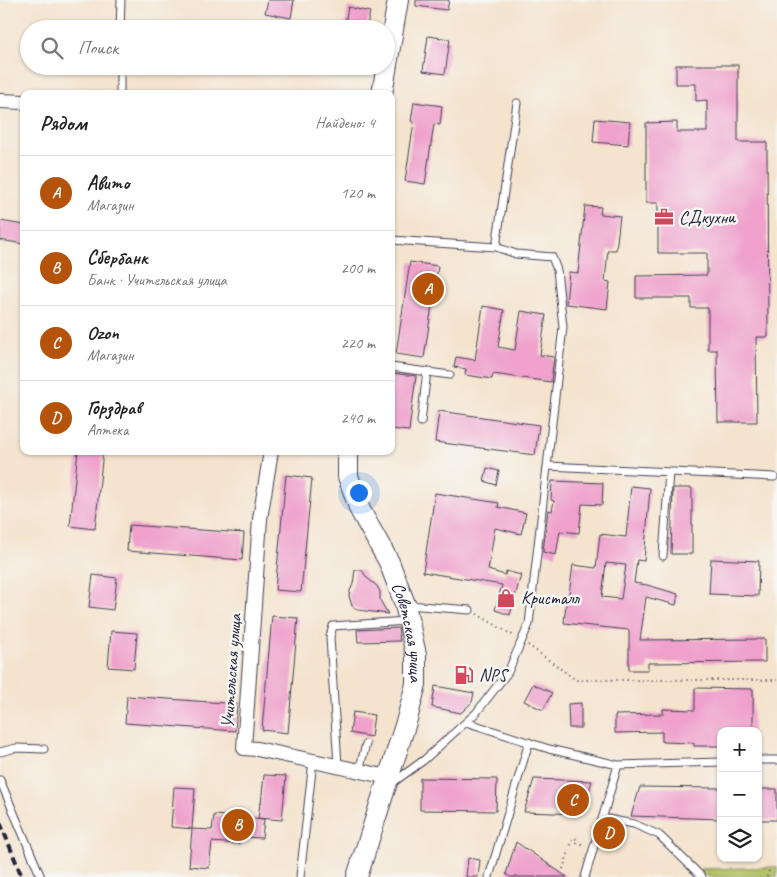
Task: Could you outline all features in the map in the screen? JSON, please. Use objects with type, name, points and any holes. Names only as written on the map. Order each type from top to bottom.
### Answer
[{"type":"main road","points":[[395,20],[398,0]]},
{"type":"main road","points":[[383,90],[385,75]]},
{"type":"main road","name":"Советская улица","points":[[348,455],[348,476],[360,510],[389,562],[407,613],[416,655],[416,684],[407,720],[357,877]]},
{"type":"street","points":[[0,101],[20,102]]},
{"type":"street","name":"Учительская улица","points":[[271,455],[260,519],[244,748],[257,749],[359,771],[386,783]]},
{"type":"lane","points":[[120,20],[121,0]]},
{"type":"lane","points":[[120,75],[120,90]]},
{"type":"lane","points":[[496,248],[517,103]]},
{"type":"lane","points":[[386,783],[424,760],[476,713],[508,672],[530,624],[563,327],[557,270],[552,257],[516,254],[496,248],[395,240]]},
{"type":"lane","points":[[395,368],[450,375]]},
{"type":"lane","points":[[421,422],[427,372]]},
{"type":"lane","points":[[548,466],[774,477]]},
{"type":"lane","points":[[663,556],[670,472]]},
{"type":"lane","points":[[338,766],[330,637],[333,626],[407,613],[470,610]]},
{"type":"lane","points":[[466,722],[549,749],[618,765],[717,762]]},
{"type":"lane","points":[[489,877],[529,742]]},
{"type":"lane","points":[[359,771],[366,744]]},
{"type":"lane","points":[[0,752],[16,748],[44,749]]},
{"type":"lane","points":[[762,760],[777,760]]},
{"type":"lane","points":[[300,877],[312,761]]},
{"type":"lane","points":[[585,877],[618,765]]},
{"type":"lane","points":[[0,780],[41,877]]},
{"type":"lane","points":[[602,818],[634,824],[659,835],[702,877]]},
{"type":"path","points":[[470,610],[522,640],[576,680],[777,680]]},
{"type":"path","points":[[564,869],[573,838],[586,845]]},
{"type":"path","points":[[767,877],[769,871]]},
{"type":"green space","points":[[777,867],[777,877],[708,877],[700,869]]},
{"type":"building","points":[[268,0],[294,0],[291,18],[265,13]]},
{"type":"building","points":[[416,0],[449,0],[447,10],[416,6]]},
{"type":"building","points":[[348,7],[370,12],[368,20],[346,20]]},
{"type":"building","points":[[428,36],[450,39],[445,74],[423,71]]},
{"type":"building","points":[[676,65],[738,65],[738,142],[767,142],[768,337],[756,337],[757,422],[718,422],[717,350],[708,350],[708,308],[691,308],[691,298],[636,298],[636,276],[707,275],[707,253],[658,253],[658,203],[646,203],[646,123],[677,122],[677,132],[707,132],[707,100],[696,101],[696,84],[676,84]]},
{"type":"building","points":[[414,102],[442,106],[440,125],[434,124],[425,184],[405,181],[414,122],[411,121]]},
{"type":"building","points":[[595,119],[630,122],[628,145],[593,142]]},
{"type":"building","points":[[585,206],[601,207],[600,214],[620,216],[616,250],[608,250],[605,281],[610,282],[607,309],[566,304],[569,272],[578,273]]},
{"type":"building","points":[[0,221],[20,224],[20,243],[0,240]]},
{"type":"building","points":[[410,262],[438,266],[424,358],[396,354]]},
{"type":"building","points":[[483,306],[504,310],[498,347],[515,350],[521,311],[546,315],[540,355],[554,357],[551,382],[493,374],[492,379],[465,375],[466,369],[454,367],[456,357],[475,360]]},
{"type":"building","points":[[395,373],[416,376],[409,431],[395,429]]},
{"type":"building","points":[[439,411],[539,425],[535,455],[435,442]]},
{"type":"building","points":[[78,455],[103,455],[95,529],[70,526]]},
{"type":"building","points":[[487,468],[499,471],[496,485],[484,481]]},
{"type":"building","points":[[286,475],[312,478],[301,592],[275,590]]},
{"type":"building","points":[[552,481],[603,483],[602,505],[582,504],[579,533],[560,531],[556,555],[543,552],[548,510],[552,511],[554,501],[551,500]]},
{"type":"building","points":[[631,486],[650,488],[644,561],[637,560],[634,583],[678,594],[676,605],[646,597],[640,640],[765,639],[765,662],[648,663],[648,670],[629,670],[629,630],[564,623],[573,565],[596,568],[600,534],[626,537]],"holes":[[[606,563],[626,565],[621,599],[602,597]]]},
{"type":"building","points":[[673,488],[692,488],[692,554],[671,554]]},
{"type":"building","points":[[435,493],[499,503],[498,507],[526,513],[521,534],[495,528],[488,570],[505,575],[506,571],[521,575],[510,615],[495,610],[502,585],[423,572]]},
{"type":"building","points":[[129,525],[244,533],[242,560],[127,551]]},
{"type":"building","points":[[711,559],[759,561],[758,596],[709,594]]},
{"type":"building","points":[[355,570],[362,570],[367,578],[377,586],[380,592],[380,600],[388,614],[358,610],[352,606],[349,596]]},
{"type":"building","points":[[93,575],[117,578],[113,610],[89,607]]},
{"type":"building","points":[[272,616],[298,618],[288,733],[262,730]]},
{"type":"building","points":[[398,628],[400,641],[358,642],[357,630]]},
{"type":"building","points":[[111,631],[137,633],[134,669],[108,667]]},
{"type":"building","points":[[533,684],[552,693],[543,710],[524,701]]},
{"type":"building","points":[[435,686],[474,693],[472,702],[461,713],[432,707]]},
{"type":"building","points":[[695,688],[753,689],[753,727],[717,727],[717,746],[694,746],[694,743],[662,742],[662,732],[615,733],[615,715],[663,714],[663,709],[695,710]]},
{"type":"building","points":[[127,696],[237,704],[235,731],[125,723]]},
{"type":"building","points":[[581,703],[581,728],[569,728],[568,704]]},
{"type":"building","points":[[353,712],[374,715],[371,737],[350,733]]},
{"type":"building","points":[[264,775],[286,776],[282,820],[258,818]]},
{"type":"building","points":[[420,778],[497,779],[496,811],[420,810]]},
{"type":"building","points":[[534,779],[592,781],[582,814],[524,812]]},
{"type":"building","points":[[174,787],[195,788],[192,829],[171,827]]},
{"type":"building","points":[[640,787],[717,788],[717,819],[631,816]]},
{"type":"building","points":[[762,789],[777,789],[777,820],[762,820]]},
{"type":"building","points":[[214,815],[264,819],[262,838],[240,837],[239,844],[212,842],[209,868],[189,866],[192,829],[212,830]]},
{"type":"building","points":[[516,842],[567,877],[510,877],[506,874]]},
{"type":"building","points":[[468,858],[480,860],[478,877],[466,877]]},
{"type":"railway","points":[[0,822],[22,877]]},
{"type":"place","name":"СДкухни","points":[[664,217]]},
{"type":"place","name":"Авито","points":[[428,289]]},
{"type":"place","name":"Кристалл","points":[[506,598]]},
{"type":"place","name":"NPS","points":[[464,675]]},
{"type":"place","name":"Ozon","points":[[573,800]]},
{"type":"place","name":"Сбербанк","points":[[238,825]]},
{"type":"place","name":"Горздрав","points":[[609,833]]}]
